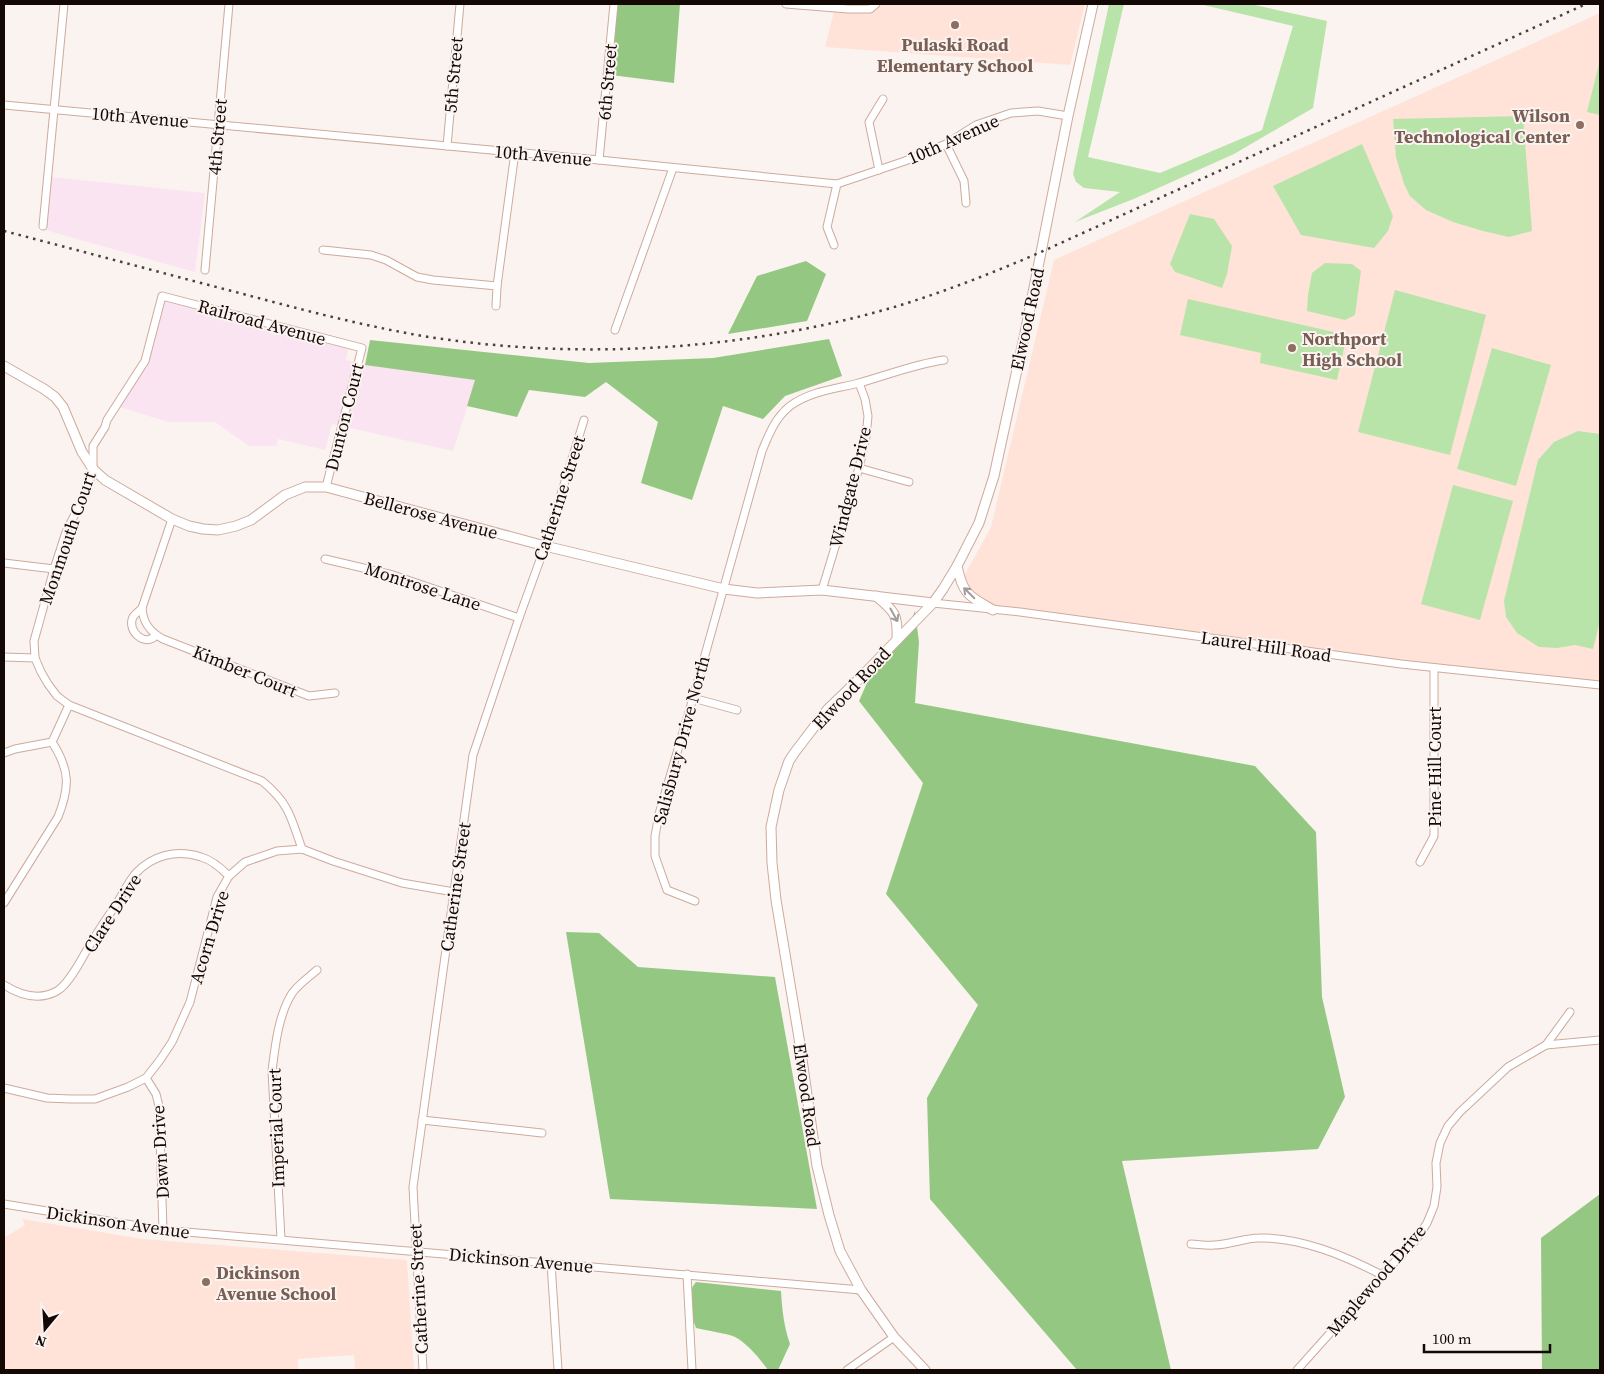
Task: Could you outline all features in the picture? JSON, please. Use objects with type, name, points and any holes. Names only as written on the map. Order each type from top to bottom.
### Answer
[{"type":"main road","name":"Elwood Road","points":[[924,1370],[894,1337],[861,1290],[840,1251],[829,1215],[818,1166],[776,900],[771,827],[780,790],[794,752],[826,710],[933,603],[957,566],[979,523],[994,476],[1093,4]]},
{"type":"main road","name":"Bellerose Avenue","points":[[4,366],[44,388],[55,397],[63,408],[82,452],[93,469],[105,480],[172,519],[189,526],[218,530],[236,526],[251,520],[285,495],[305,487],[326,487],[545,546],[724,589],[757,593],[822,590],[933,603]]},
{"type":"main road","points":[[957,566],[960,584],[969,595],[994,610]]},
{"type":"main road","points":[[876,596],[893,610],[898,623],[896,640]]},
{"type":"street","points":[[43,226],[64,4]]},
{"type":"street","name":"4th Street","points":[[205,270],[229,4]]},
{"type":"street","name":"5th Street","points":[[447,146],[460,4]]},
{"type":"street","name":"6th Street","points":[[599,160],[614,4]]},
{"type":"street","points":[[786,4],[848,9],[870,9],[876,4]]},
{"type":"street","points":[[879,170],[869,122],[883,99]]},
{"type":"street","name":"10th Avenue","points":[[4,105],[837,184],[946,144],[976,125],[1011,113],[1038,111],[1068,116]]},
{"type":"street","points":[[946,144],[964,181],[966,203]]},
{"type":"street","points":[[496,306],[514,152]]},
{"type":"street","points":[[615,330],[673,168]]},
{"type":"street","points":[[834,245],[827,227],[837,184]]},
{"type":"street","points":[[323,250],[371,255],[386,260],[417,277],[497,286]]},
{"type":"street","name":"Railroad Avenue","points":[[162,296],[362,348]]},
{"type":"street","name":"Monmouth Court","points":[[162,296],[145,361],[107,420],[105,427],[93,446],[93,469],[87,490],[66,532],[37,626],[34,641],[35,658],[48,684],[69,705],[262,781],[276,793],[288,810],[302,849]]},
{"type":"street","name":"Dunton Court","points":[[326,487],[362,348]]},
{"type":"street","name":"Salisbury Drive North","points":[[695,901],[667,890],[655,856],[655,836],[659,814],[762,451],[777,418],[801,399],[828,389],[859,383],[923,363],[944,360]]},
{"type":"street","name":"Windgate Drive","points":[[822,590],[859,468],[868,416],[865,399],[859,383]]},
{"type":"street","name":"Catherine Street","points":[[423,1370],[413,1187],[473,755],[545,546],[584,420]]},
{"type":"street","points":[[859,468],[909,482]]},
{"type":"street","name":"Kimber Court","points":[[172,519],[142,608],[132,620],[134,631],[139,637],[146,640],[156,635],[309,696],[335,693]]},
{"type":"street","name":"Montrose Lane","points":[[325,559],[393,575],[519,618]]},
{"type":"street","points":[[4,563],[54,569]]},
{"type":"street","name":"Laurel Hill Road","points":[[933,603],[1020,612],[1434,668],[1600,685]]},
{"type":"street","points":[[142,608],[144,620],[148,628],[156,635]]},
{"type":"street","points":[[4,657],[35,658]]},
{"type":"street","name":"Pine Hill Court","points":[[1420,862],[1434,836],[1434,668]]},
{"type":"street","points":[[693,698],[737,710]]},
{"type":"street","points":[[52,742],[69,705]]},
{"type":"street","points":[[4,753],[52,742]]},
{"type":"street","points":[[4,902],[58,817],[67,790],[67,776],[60,754],[52,742]]},
{"type":"street","name":"Acorn Drive","points":[[4,1088],[47,1098],[95,1098],[128,1087],[146,1078],[168,1048],[190,1002],[217,897],[229,876],[245,862],[263,854],[277,850],[302,849],[402,883],[454,892]]},
{"type":"street","name":"Clare Drive","points":[[4,985],[21,995],[34,997],[58,990],[68,981],[95,935],[136,874],[150,861],[170,853],[187,853],[209,860],[229,876]]},
{"type":"street","name":"Imperial Court","points":[[281,1239],[272,1072],[275,1049],[283,1014],[291,993],[317,970]]},
{"type":"street","points":[[1546,1046],[1570,1012]]},
{"type":"street","name":"Maplewood Drive","points":[[1297,1370],[1416,1240],[1427,1223],[1434,1206],[1437,1187],[1436,1163],[1440,1143],[1448,1126],[1508,1067],[1546,1046],[1600,1040]]},
{"type":"street","name":"Dawn Drive","points":[[146,1078],[156,1094],[159,1106],[163,1230]]},
{"type":"street","points":[[422,1120],[542,1134]]},
{"type":"street","name":"Dickinson Avenue","points":[[4,1204],[163,1230],[861,1290]]},
{"type":"street","points":[[1191,1244],[1215,1245],[1258,1238],[1280,1239],[1300,1243],[1351,1260],[1382,1275]]},
{"type":"street","points":[[551,1263],[558,1370]]},
{"type":"street","points":[[687,1274],[692,1370]]},
{"type":"street","points":[[847,1370],[894,1337]]},
{"type":"shaded area","name":"Pulaski Road Elementary School","points":[[836,4],[1085,4],[1070,65],[825,47]]},
{"type":"shaded area","name":"Northport High School","points":[[1600,13],[1600,683],[1394,660],[995,607],[970,593],[962,580],[991,527],[1054,260]]},
{"type":"shaded area","points":[[51,177],[205,193],[195,272],[45,230]]},
{"type":"shaded area","points":[[166,301],[348,349],[346,360],[476,380],[453,451],[332,424],[325,450],[278,439],[276,446],[249,446],[215,422],[168,422],[120,407],[147,364]]},
{"type":"shaded area","name":"Dickinson Avenue School","points":[[22,1219],[143,1239],[407,1260],[414,1370],[355,1370],[354,1355],[298,1359],[298,1370],[4,1370],[4,1238],[25,1225]]},
{"type":"green space","points":[[617,4],[680,4],[674,83],[611,75]]},
{"type":"green space","points":[[1109,4],[1124,4],[1088,157],[1160,173],[1262,130],[1293,26],[1199,4],[1250,4],[1327,21],[1313,108],[1234,154],[1136,198],[1075,222],[1120,192],[1084,188],[1076,182],[1073,174]]},
{"type":"green space","points":[[1600,60],[1600,115],[1587,112]]},
{"type":"green space","points":[[1523,116],[1532,231],[1509,237],[1483,231],[1453,222],[1426,210],[1410,196],[1404,184],[1396,157],[1393,119]]},
{"type":"green space","points":[[1362,144],[1393,216],[1388,231],[1374,248],[1301,235],[1273,186]]},
{"type":"green space","points":[[1190,214],[1214,219],[1232,246],[1227,274],[1222,288],[1175,272],[1170,264]]},
{"type":"green space","points":[[806,261],[826,274],[807,321],[728,334],[757,276]]},
{"type":"green space","points":[[1325,263],[1352,264],[1361,271],[1355,315],[1345,320],[1307,311],[1312,273]]},
{"type":"green space","points":[[1395,290],[1486,315],[1450,455],[1358,432]]},
{"type":"green space","points":[[1188,299],[1347,335],[1337,380],[1260,363],[1261,353],[1180,335]]},
{"type":"green space","points":[[829,339],[842,376],[785,396],[763,419],[723,406],[692,500],[641,483],[658,422],[606,382],[585,397],[529,390],[517,417],[467,406],[475,380],[365,365],[370,340],[589,363],[713,358]]},
{"type":"green space","points":[[1492,348],[1551,365],[1516,486],[1457,469]]},
{"type":"green space","points":[[1578,431],[1600,434],[1600,621],[1593,649],[1575,645],[1557,648],[1539,647],[1517,633],[1506,617],[1504,601],[1538,460],[1554,442]]},
{"type":"green space","points":[[1453,485],[1513,501],[1480,620],[1421,604]]},
{"type":"green space","points":[[915,611],[919,642],[915,703],[1255,766],[1316,832],[1322,997],[1345,1097],[1318,1149],[1122,1161],[1171,1370],[1077,1370],[930,1199],[927,1098],[978,1005],[886,894],[923,783],[859,701],[882,649],[896,646],[907,630]]},
{"type":"green space","points":[[566,932],[599,933],[638,967],[775,977],[817,1209],[610,1199]]},
{"type":"green space","points":[[1600,1194],[1600,1370],[1542,1370],[1541,1238]]},
{"type":"green space","points":[[696,1282],[781,1291],[786,1331],[790,1344],[778,1370],[768,1370],[757,1356],[739,1339],[727,1334],[696,1328],[690,1298]]},
{"type":"railway","points":[[4,231],[315,313],[429,337],[547,348],[607,349],[667,347],[727,341],[786,332],[844,320],[901,305],[989,274],[1586,4]]},
{"type":"place","name":"Pulaski Road Elementary School","points":[[955,25]]},
{"type":"place","name":"Wilson Technological Center","points":[[1580,125]]},
{"type":"place","name":"Northport High School","points":[[1292,348]]},
{"type":"place","name":"Dickinson Avenue School","points":[[206,1282]]}]
